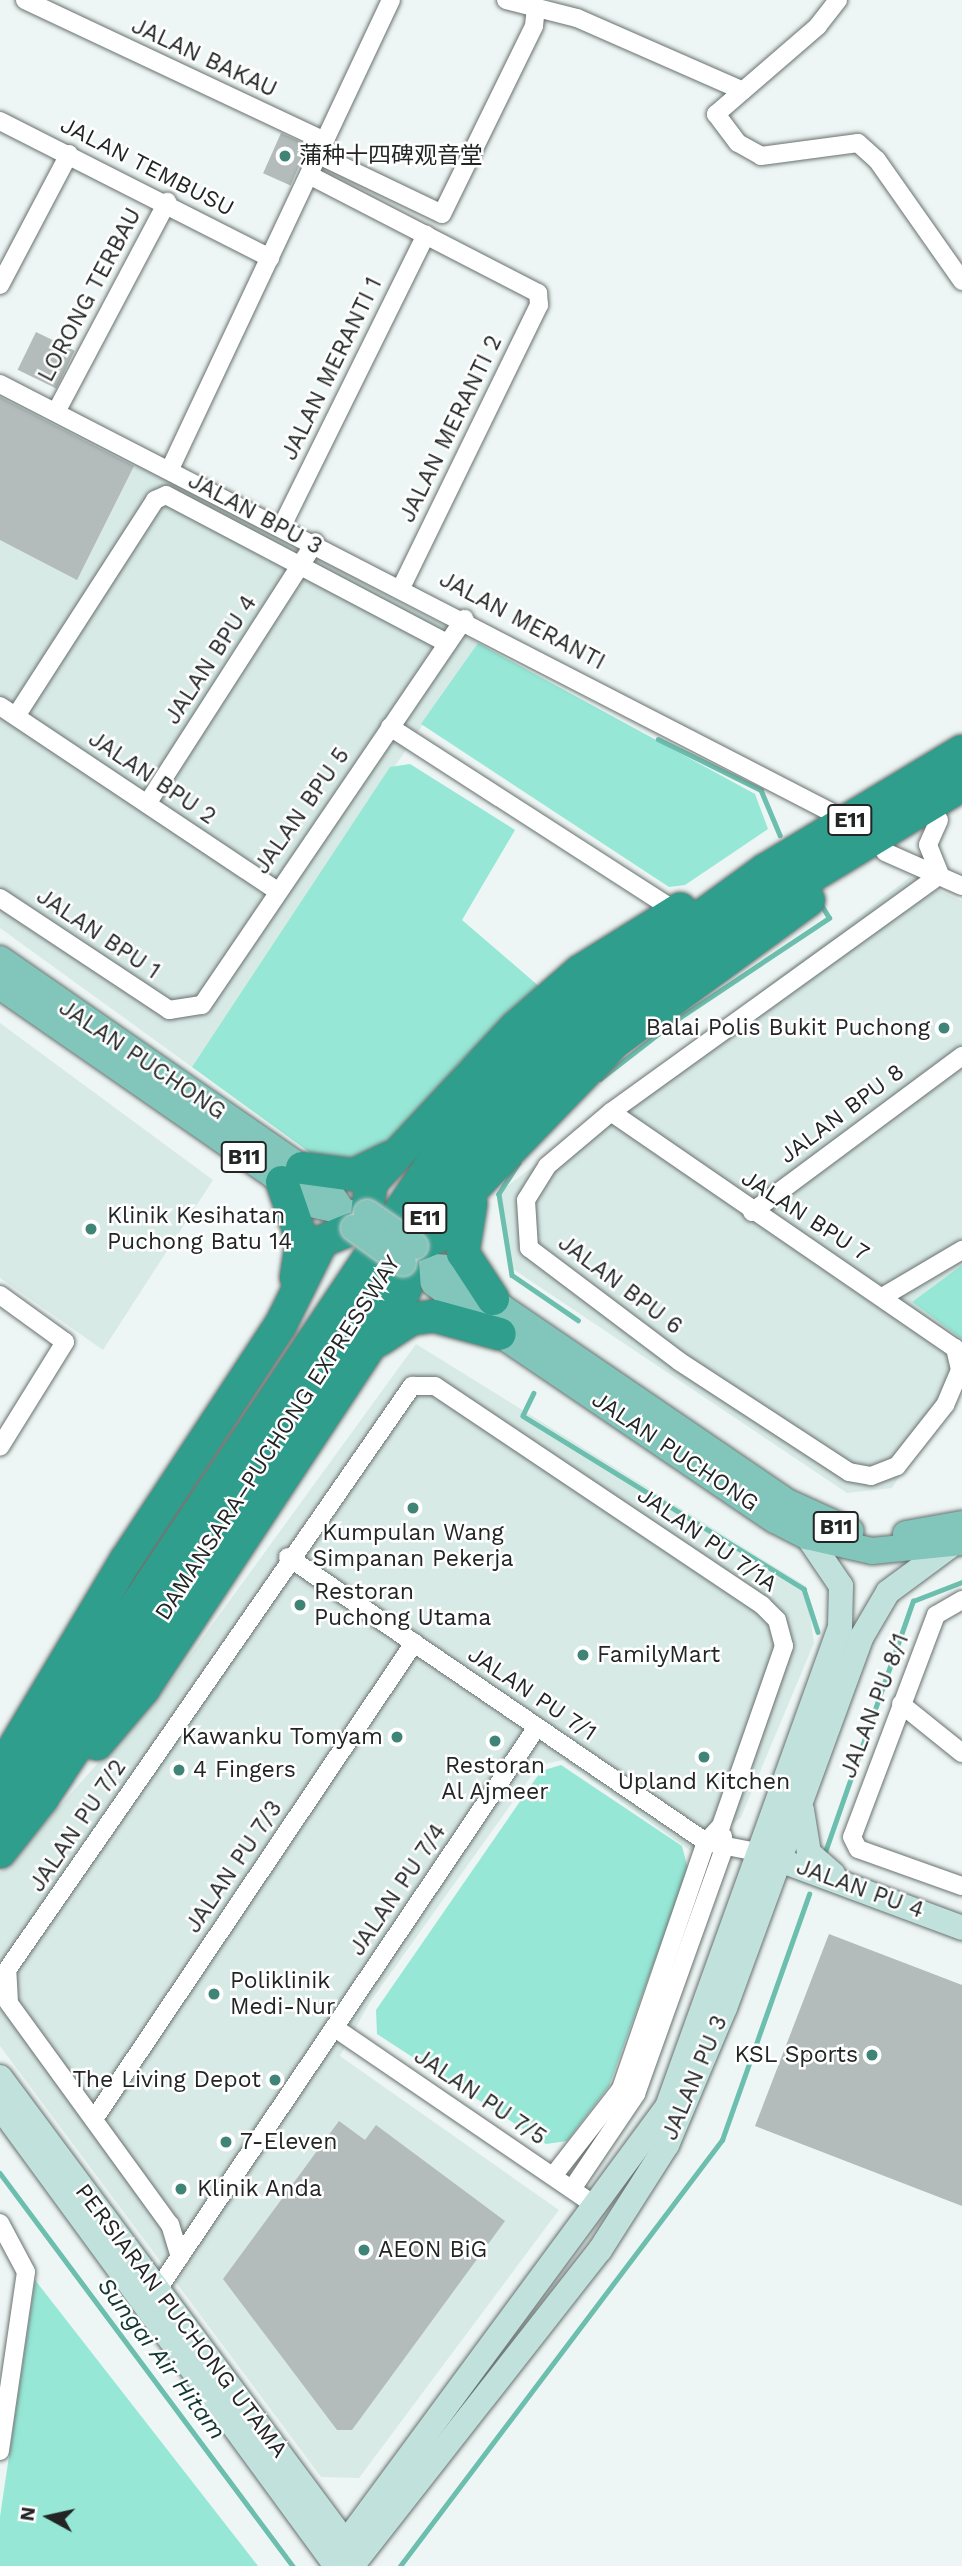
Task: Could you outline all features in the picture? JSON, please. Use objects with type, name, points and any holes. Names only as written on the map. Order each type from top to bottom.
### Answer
[{"type":"highway","name":"DAMANSARA–PUCHONG EXPRESSWAY","points":[[0,1809],[452,1135],[527,1052],[765,870],[962,751]]},
{"type":"highway","name":"DAMANSARA–PUCHONG EXPRESSWAY","points":[[0,1852],[41,1799],[380,1281],[463,1164],[532,1087],[628,1003],[759,908],[962,785]]},
{"type":"highway","points":[[41,1799],[143,1690],[405,1290],[414,1258],[444,1234],[488,1172],[615,1042],[748,943],[950,811]]},
{"type":"highway","points":[[0,1771],[48,1687],[280,1325],[322,1241],[356,1218],[371,1183],[516,1027],[580,971],[705,892],[765,870]]},
{"type":"highway","points":[[280,1325],[302,1240],[292,1175],[354,1175],[397,1155]]},
{"type":"highway","points":[[488,1172],[462,1235],[472,1276],[492,1298]]},
{"type":"highway","points":[[367,1348],[411,1320],[434,1316],[500,1334]]},
{"type":"main road","name":"JALAN PUCHONG","points":[[0,959],[150,1081]]},
{"type":"main road","name":"JALAN PUCHONG","points":[[0,986],[150,1081],[414,1258],[444,1268],[492,1298],[807,1536],[872,1551],[956,1545]]},
{"type":"main road","name":"JALAN PUCHONG","points":[[414,1258],[434,1283],[500,1334],[817,1521],[877,1535],[962,1524]]},
{"type":"street","name":"JALAN BAKAU","points":[[25,0],[322,148]]},
{"type":"street","points":[[506,0],[577,18],[743,91]]},
{"type":"street","points":[[838,0],[818,26],[716,114],[738,143],[761,156],[858,142],[877,160],[962,281]]},
{"type":"street","points":[[170,469],[322,148],[386,1]]},
{"type":"street","points":[[322,148],[442,214],[534,26],[536,8]]},
{"type":"street","name":"JALAN TEMBUSU","points":[[0,121],[167,202],[270,258]]},
{"type":"street","points":[[0,285],[69,154]]},
{"type":"street","points":[[309,175],[426,235]]},
{"type":"street","name":"LORONG TERBAU","points":[[56,412],[167,202]]},
{"type":"street","name":"JALAN MERANTI 2","points":[[402,586],[539,305],[538,293],[426,235]]},
{"type":"street","name":"JALAN MERANTI 1","points":[[282,526],[426,235]]},
{"type":"street","name":"JALAN MERANTI","points":[[0,384],[402,586],[848,821]]},
{"type":"street","name":"JALAN BPU 3","points":[[16,716],[155,500],[176,499],[447,643]]},
{"type":"street","name":"JALAN BPU 4","points":[[147,804],[315,542]]},
{"type":"street","name":"JALAN BPU 5","points":[[169,1010],[202,1005],[464,619]]},
{"type":"street","name":"JALAN BPU 2","points":[[0,706],[277,891]]},
{"type":"street","points":[[390,727],[676,911]]},
{"type":"street","points":[[940,876],[928,845],[950,811]]},
{"type":"street","points":[[885,852],[962,886]]},
{"type":"street","name":"JALAN BPU 6","points":[[940,876],[611,1112],[547,1166],[526,1200],[530,1248],[679,1361],[849,1472],[871,1476],[897,1466],[918,1444],[960,1370]]},
{"type":"street","points":[[639,933],[640,890]]},
{"type":"street","name":"JALAN BPU 1","points":[[0,898],[169,1010]]},
{"type":"street","name":"JALAN BPU 8","points":[[752,1212],[962,1056]]},
{"type":"street","name":"JALAN BPU 7","points":[[611,1112],[752,1212],[884,1296],[955,1348],[960,1370]]},
{"type":"street","points":[[884,1296],[962,1250]]},
{"type":"street","points":[[0,1295],[65,1342],[6,1426],[0,1447]]},
{"type":"street","name":"JALAN PU 7/1A","points":[[288,1557],[402,1392],[435,1386],[777,1620],[784,1646],[721,1826],[706,1842],[621,2089],[553,2176]]},
{"type":"street","name":"JALAN PU 3","points":[[349,2562],[380,2499],[597,2207],[667,2107],[845,1604],[835,1570],[807,1536]]},
{"type":"street","name":"JALAN PU 3","points":[[349,2562],[388,2528],[578,2272],[600,2250],[667,2145],[758,1922],[876,1611],[907,1573],[956,1545]]},
{"type":"street","name":"JALAN PU 7/1","points":[[288,1557],[706,1842],[724,1848],[757,1852]]},
{"type":"street","name":"JALAN PU 7/2","points":[[180,2257],[170,2225],[9,2003],[8,1970],[288,1557]]},
{"type":"street","points":[[954,1602],[962,1616]]},
{"type":"street","name":"JALAN PU 8/1","points":[[954,1602],[901,1704],[853,1844],[962,1886]]},
{"type":"street","name":"JALAN PU 7/3","points":[[94,2119],[414,1643]]},
{"type":"street","points":[[901,1704],[962,1753]]},
{"type":"street","name":"JALAN PU 7/4","points":[[158,2289],[537,1727]]},
{"type":"street","points":[[802,1802],[809,1853],[841,1882]]},
{"type":"street","points":[[572,2189],[636,2094],[724,1848],[721,1826]]},
{"type":"street","name":"JALAN PU 4","points":[[757,1852],[962,1927]]},
{"type":"street","points":[[758,1922],[793,1881],[841,1882]]},
{"type":"street","name":"JALAN PU 7/5","points":[[335,2028],[597,2207]]},
{"type":"street","name":"PERSIARAN PUCHONG UTAMA","points":[[0,2077],[314,2501],[349,2562]]},
{"type":"street","name":"PERSIARAN PUCHONG UTAMA","points":[[0,2107],[349,2562]]},
{"type":"street","points":[[578,2272],[601,2234],[597,2207],[606,2210],[622,2202],[667,2145]]},
{"type":"street","points":[[0,2223],[26,2272],[0,2451]]},
{"type":"street","points":[[170,2225],[199,2228]]},
{"type":"street","points":[[314,2501],[345,2511],[380,2499]]},
{"type":"shaded area","points":[[0,391],[478,643],[192,1067],[0,928]]},
{"type":"shaded area","points":[[910,877],[962,901],[962,1265],[912,1302],[962,1339],[962,1380],[892,1488],[847,1493],[510,1267],[501,1191]]},
{"type":"shaded area","name":"Klinik Kesihatan Puchong Batu 14","points":[[0,1023],[213,1180],[103,1350],[0,1278]]},
{"type":"shaded area","points":[[416,1344],[806,1586],[814,1643],[741,1817],[695,1854],[563,1760],[539,1765],[370,2002],[340,2056],[559,2210],[359,2478],[321,2477],[0,2046],[0,1873],[172,1680]]},
{"type":"green space","points":[[478,643],[755,794],[768,829],[685,885],[669,887],[421,724]]},
{"type":"green space","points":[[410,764],[515,830],[462,920],[541,988],[459,1063],[396,1140],[370,1159],[327,1165],[192,1067],[390,767]]},
{"type":"green space","points":[[962,1265],[962,1339],[912,1302]]},
{"type":"green space","points":[[561,1765],[682,1846],[688,1869],[609,2086],[567,2141],[546,2144],[377,2034],[376,2010],[541,1771]]},
{"type":"green space","points":[[35,2280],[258,2566],[0,2566],[0,2517]]},
{"type":"building","name":"蒲种十四碑观音堂","points":[[281,133],[308,145],[291,185],[263,173]]},
{"type":"building","points":[[36,332],[75,351],[56,389],[18,370]]},
{"type":"building","points":[[0,397],[134,466],[77,580],[0,540]]},
{"type":"building","name":"KSL Sports","points":[[829,1934],[962,1985],[962,2206],[755,2126]]},
{"type":"building","name":"AEON BiG","points":[[339,2121],[365,2140],[376,2125],[505,2221],[352,2430],[337,2430],[223,2279]]},
{"type":"waterway","points":[[658,739],[761,790],[780,835]]},
{"type":"waterway","points":[[600,1079],[676,1020],[829,918],[822,907]]},
{"type":"waterway","points":[[519,1163],[499,1194],[512,1275],[578,1320]]},
{"type":"waterway","points":[[534,1393],[523,1416],[804,1589],[818,1632]]},
{"type":"waterway","points":[[825,1852],[913,1601],[962,1582]]},
{"type":"waterway","points":[[400,2566],[722,2140],[809,1894]]},
{"type":"waterway","name":"Sungai Air Hitam","points":[[0,2173],[293,2566]]},
{"type":"place","name":"蒲种十四碑观音堂","points":[[285,156]]},
{"type":"place","name":"Balai Polis Bukit Puchong","points":[[944,1028]]},
{"type":"place","name":"Klinik Kesihatan Puchong Batu 14","points":[[91,1229]]},
{"type":"place","name":"Kumpulan Wang Simpanan Pekerja","points":[[413,1508]]},
{"type":"place","name":"Restoran Puchong Utama","points":[[300,1605]]},
{"type":"place","name":"FamilyMart","points":[[583,1655]]},
{"type":"place","name":"Kawanku Tomyam","points":[[397,1737]]},
{"type":"place","name":"Restoran Al Ajmeer","points":[[495,1741]]},
{"type":"place","name":"Upland Kitchen","points":[[704,1757]]},
{"type":"place","name":"4 Fingers","points":[[179,1770]]},
{"type":"place","name":"Poliklinik Medi-Nur","points":[[214,1994]]},
{"type":"place","name":"KSL Sports","points":[[872,2055]]},
{"type":"place","name":"The Living Depot","points":[[275,2080]]},
{"type":"place","name":"7-Eleven","points":[[226,2142]]},
{"type":"place","name":"Klinik Anda","points":[[181,2189]]},
{"type":"place","name":"AEON BiG","points":[[364,2250]]}]
